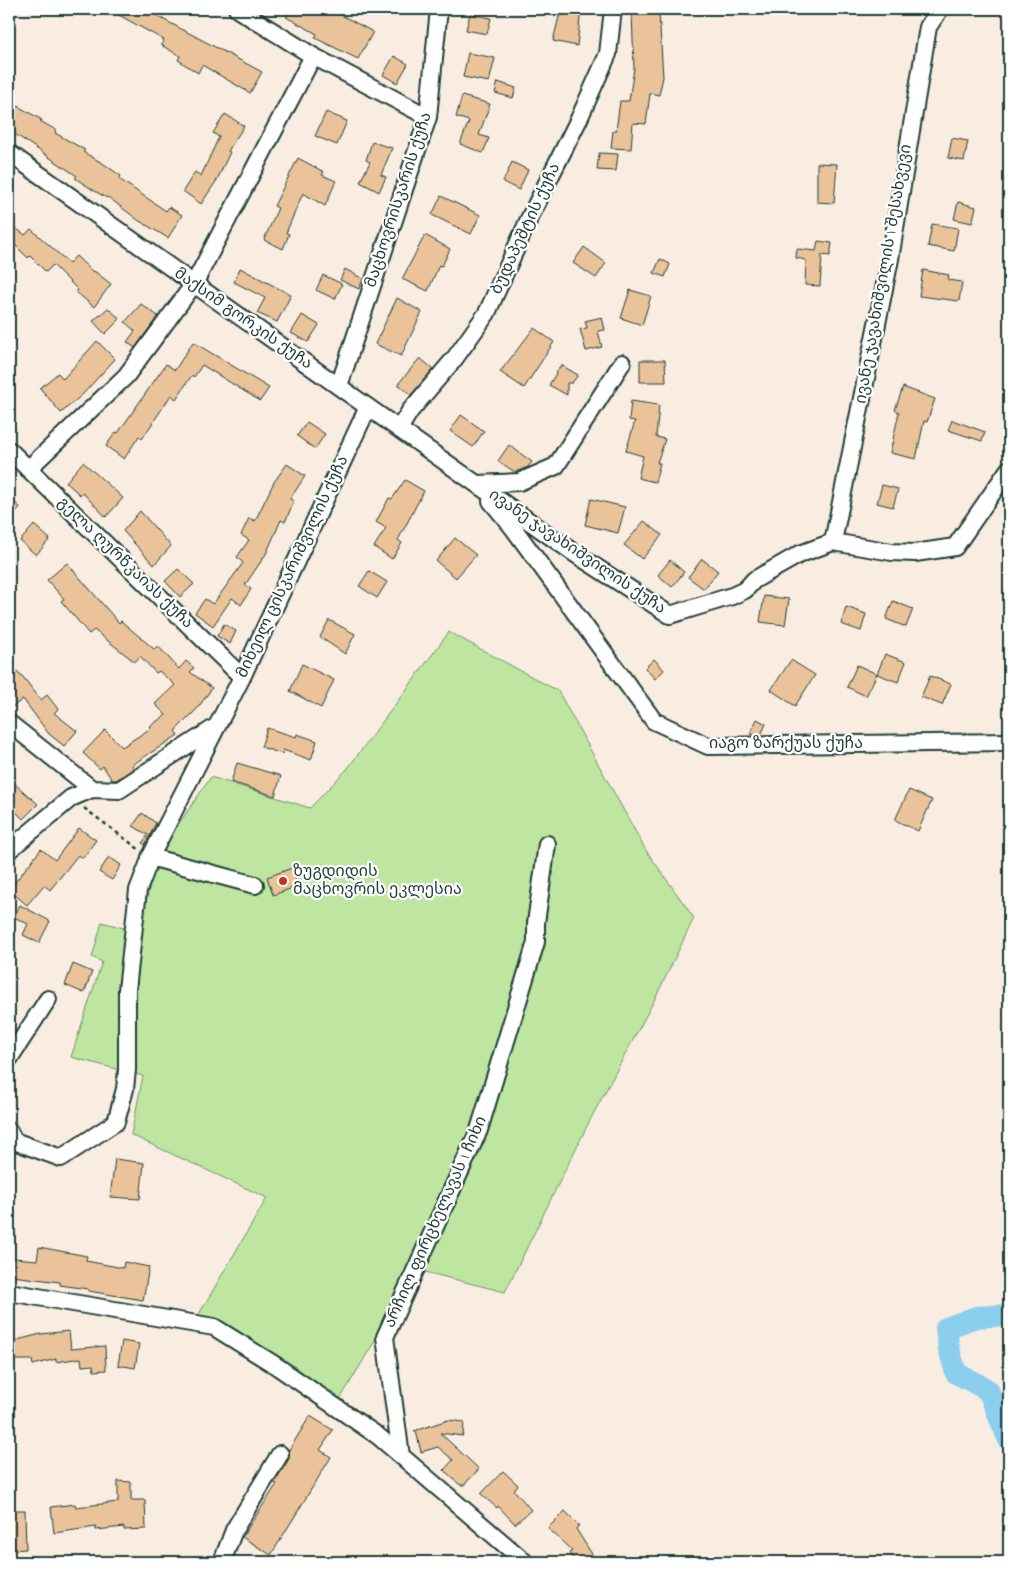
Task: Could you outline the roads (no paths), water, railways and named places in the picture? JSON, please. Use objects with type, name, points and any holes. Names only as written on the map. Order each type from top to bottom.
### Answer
[{"type":"street","points":[[237,9],[313,56],[428,117]]},
{"type":"street","name":"მაცხოვრისკარის ქუჩა","points":[[339,386],[428,117],[439,9]]},
{"type":"street","name":"ბუდაპეშტის ქუჩა","points":[[399,429],[410,411],[455,358],[487,313],[529,219],[579,119],[608,54],[613,9]]},
{"type":"street","name":"ივანე ჯავახიშვილის I შესახვევი","points":[[833,542],[890,259],[928,27],[940,9]]},
{"type":"street","points":[[28,469],[126,376],[194,284],[313,56]]},
{"type":"street","name":"მაქსიმ გორკის ქუჩა","points":[[9,153],[477,484]]},
{"type":"street","points":[[477,484],[519,482],[556,466],[622,363]]},
{"type":"street","name":"მიხეილ ცისკარიშვილის ქუჩა","points":[[9,1131],[14,1141],[61,1158],[116,1122],[125,1088],[127,1070],[127,990],[138,898],[150,857],[242,677],[368,407]]},
{"type":"street","name":"გელა ღურწკაიას ქუჩა","points":[[9,450],[242,677]]},
{"type":"street","name":"ივანე ჯავახიშვილის ქუჩა","points":[[477,484],[574,553],[670,615],[732,596],[744,590],[754,580],[800,554],[833,542],[892,552],[916,553],[955,546],[1009,469]]},
{"type":"street","name":"იაგო ზარქუას ქუჩა","points":[[477,484],[514,530],[654,721],[708,746],[1009,742]]},
{"type":"street","points":[[9,723],[92,789]]},
{"type":"street","points":[[9,850],[71,798],[92,789],[119,790],[218,726]]},
{"type":"street","name":"არჩილ ფირცხელავას I ჩიხი","points":[[401,1456],[386,1337],[479,1130],[536,942],[547,844]]},
{"type":"street","points":[[150,857],[255,885]]},
{"type":"street","points":[[9,1059],[48,999]]},
{"type":"street","points":[[9,1292],[214,1328],[275,1365],[378,1436],[526,1562]]},
{"type":"street","points":[[222,1562],[234,1530],[280,1454]]},
{"type":"waterway","points":[[1009,1315],[976,1317],[946,1328],[949,1349],[956,1373],[988,1390],[1009,1440]]},
{"type":"place","name":"ზუგდიდის მაცხოვრის ეკლესია","points":[[283,881]]}]
